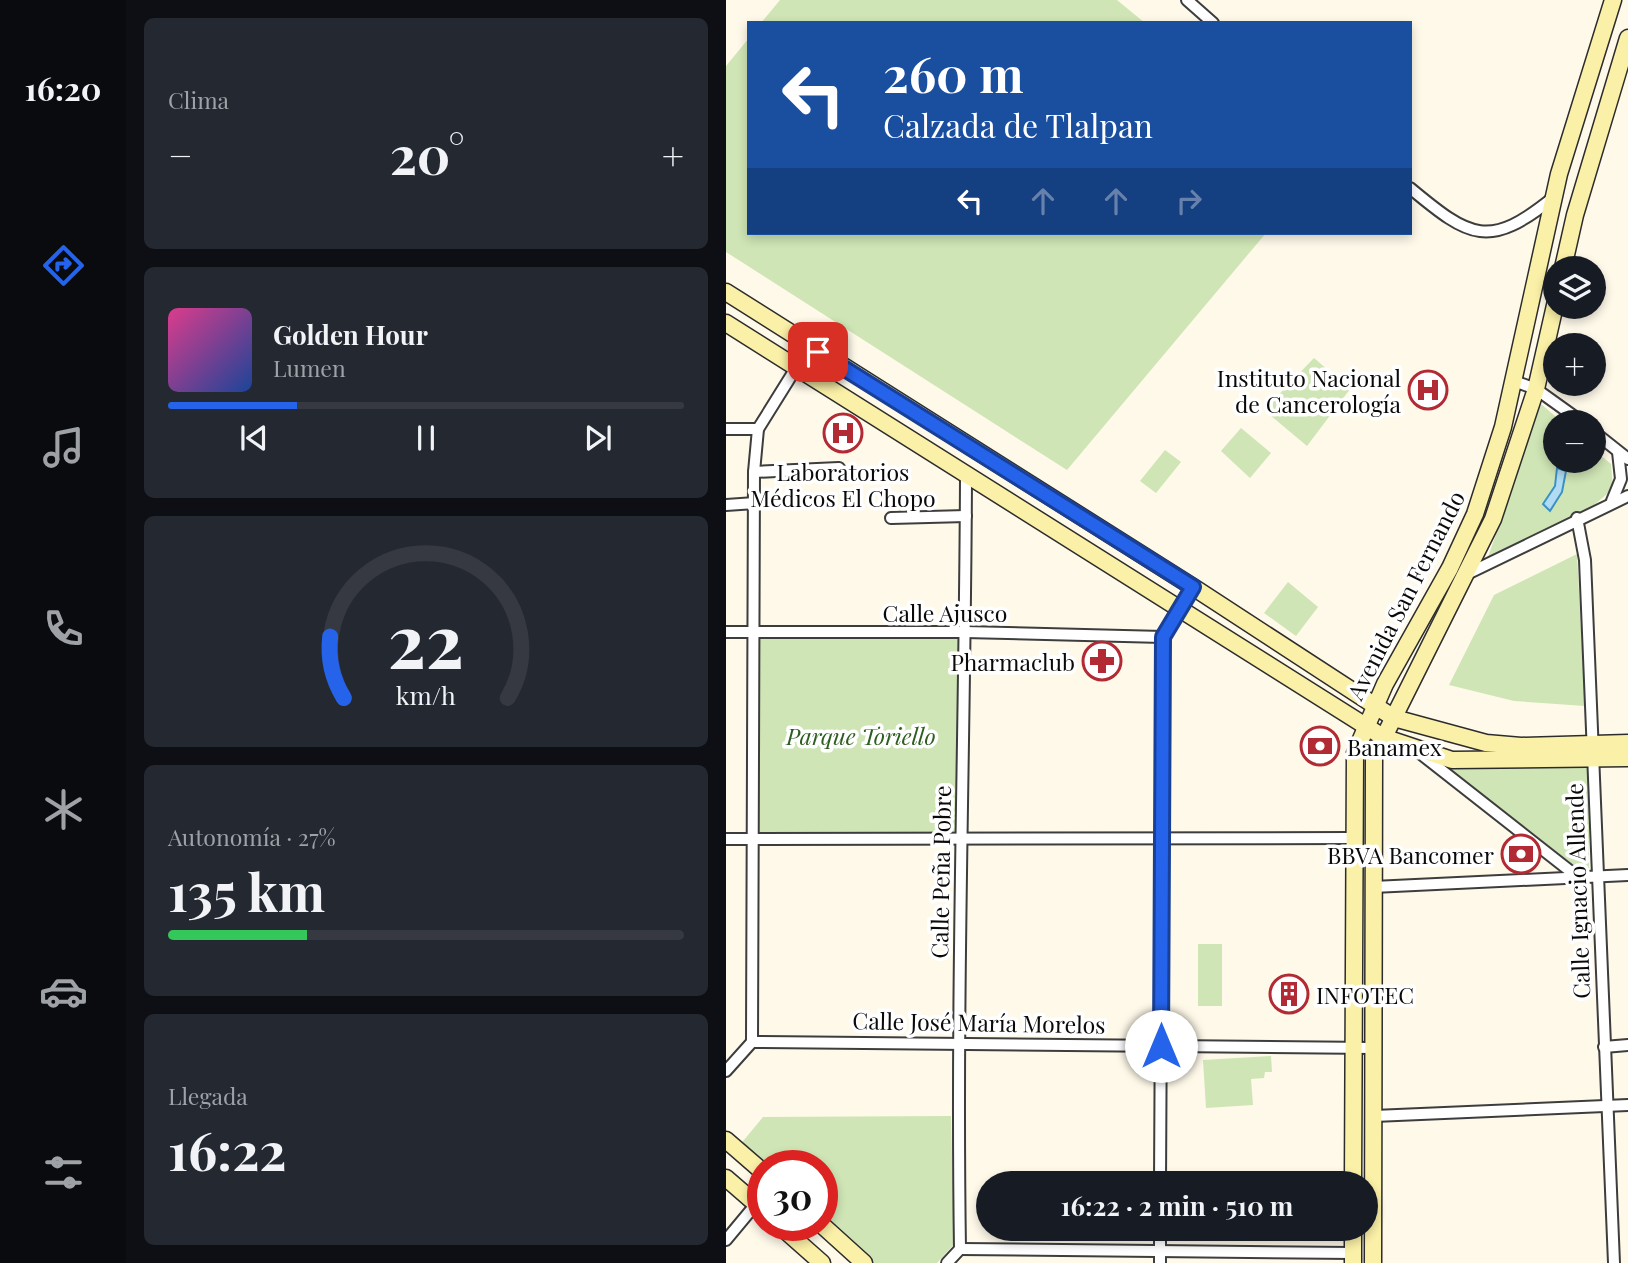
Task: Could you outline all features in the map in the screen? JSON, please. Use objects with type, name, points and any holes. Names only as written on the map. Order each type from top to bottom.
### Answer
[{"type":"main road","name":"Avenida San Fernando","points":[[1354,1171],[1354,753],[1374,707],[1475,514],[1503,427],[1554,197],[1613,0]]},
{"type":"main road","points":[[1566,256],[1628,38]]},
{"type":"main road","points":[[1580,106],[1603,122]]},
{"type":"main road","points":[[726,292],[1193,587],[1394,718],[1486,743],[1593,752],[1628,758]]},
{"type":"main road","points":[[726,323],[966,477],[1383,737],[1452,760],[1593,752],[1628,743]]},
{"type":"main road","points":[[1519,354],[1532,345],[1541,348],[1543,354]]},
{"type":"main road","name":"Avenida San Fernando","points":[[1373,1263],[1374,757],[1467,576],[1493,519],[1536,389],[1543,354]]},
{"type":"main road","points":[[726,1140],[747,1158]]},
{"type":"main road","points":[[726,1178],[747,1196]]},
{"type":"main road","points":[[838,1239],[864,1263]]},
{"type":"main road","points":[[797,1241],[822,1263]]},
{"type":"street","points":[[1187,0],[1210,21]]},
{"type":"street","points":[[1412,190],[1451,222],[1468,230],[1503,230],[1529,217],[1554,197]]},
{"type":"street","points":[[726,1071],[752,1042],[754,472],[758,429],[796,368]]},
{"type":"street","points":[[1514,381],[1536,389],[1565,410]]},
{"type":"street","points":[[726,429],[758,429]]},
{"type":"street","points":[[1606,442],[1623,456],[1621,479],[1612,501]]},
{"type":"street","points":[[754,472],[839,468]]},
{"type":"street","name":"Calle Peña Pobre","points":[[960,1248],[957,1042],[963,836],[966,477]]},
{"type":"street","points":[[1449,568],[1467,576],[1577,518],[1628,496]]},
{"type":"street","points":[[726,505],[755,503]]},
{"type":"street","points":[[890,518],[966,516]]},
{"type":"street","name":"Calle Ignacio Allende","points":[[1577,518],[1585,560],[1614,1263]]},
{"type":"street","points":[[1160,1171],[1163,637],[1193,587]]},
{"type":"street","name":"Calle Ajusco","points":[[726,632],[965,632],[1163,637]]},
{"type":"street","points":[[1414,748],[1579,878]]},
{"type":"street","points":[[726,839],[963,836],[1352,838]]},
{"type":"street","points":[[1373,887],[1628,874]]},
{"type":"street","name":"Calle José María Morelos","points":[[752,1042],[1374,1048]]},
{"type":"street","points":[[1604,1047],[1628,1045]]},
{"type":"street","points":[[1374,1116],[1628,1105]]},
{"type":"street","points":[[726,1240],[747,1219]]},
{"type":"street","points":[[1160,1241],[1160,1263]]},
{"type":"street","points":[[946,1263],[960,1248],[1353,1258]]},
{"type":"green space","points":[[780,0],[1117,0],[1143,21],[763,21]]},
{"type":"green space","points":[[747,40],[747,235],[1264,235],[1067,470],[726,252],[726,66]]},
{"type":"green space","points":[[1314,358],[1350,389],[1307,446],[1264,410]]},
{"type":"green space","points":[[1541,404],[1548,410],[1543,410],[1543,473],[1606,473],[1606,460],[1611,464],[1613,489],[1594,505],[1487,560]]},
{"type":"green space","points":[[1241,428],[1271,453],[1250,478],[1221,451]]},
{"type":"green space","points":[[1165,450],[1181,462],[1156,493],[1140,481]]},
{"type":"green space","points":[[1577,554],[1585,706],[1514,701],[1449,685],[1494,595]]},
{"type":"green space","points":[[1288,582],[1318,607],[1296,636],[1264,613]]},
{"type":"green space","name":"Parque Toriello","points":[[755,632],[965,632],[963,836],[752,839]]},
{"type":"green space","points":[[1589,763],[1589,870],[1580,870],[1445,765]]},
{"type":"green space","points":[[1198,944],[1222,944],[1222,1006],[1198,1006]]},
{"type":"green space","points":[[1271,1056],[1272,1072],[1265,1072],[1264,1078],[1251,1079],[1253,1105],[1206,1108],[1203,1060]]},
{"type":"green space","points":[[951,1116],[954,1244],[937,1263],[869,1263],[838,1235],[838,1150],[747,1150],[747,1153],[739,1146],[763,1117]]},
{"type":"water","points":[[1556,473],[1566,473],[1562,492],[1550,511],[1543,504],[1555,486]]},
{"type":"place","name":"Instituto Nacional de Cancerología","points":[[1428,390]]},
{"type":"place","name":"Laboratorios Médicos El Chopo","points":[[843,433]]},
{"type":"place","name":"Pharmaclub","points":[[1102,661]]},
{"type":"place","name":"Banamex","points":[[1320,746]]},
{"type":"place","name":"BBVA Bancomer","points":[[1521,854]]},
{"type":"place","name":"INFOTEC","points":[[1289,994]]},
{"type":"route","points":[[818,352],[1193,587],[1163,637],[1161,1046]]}]
